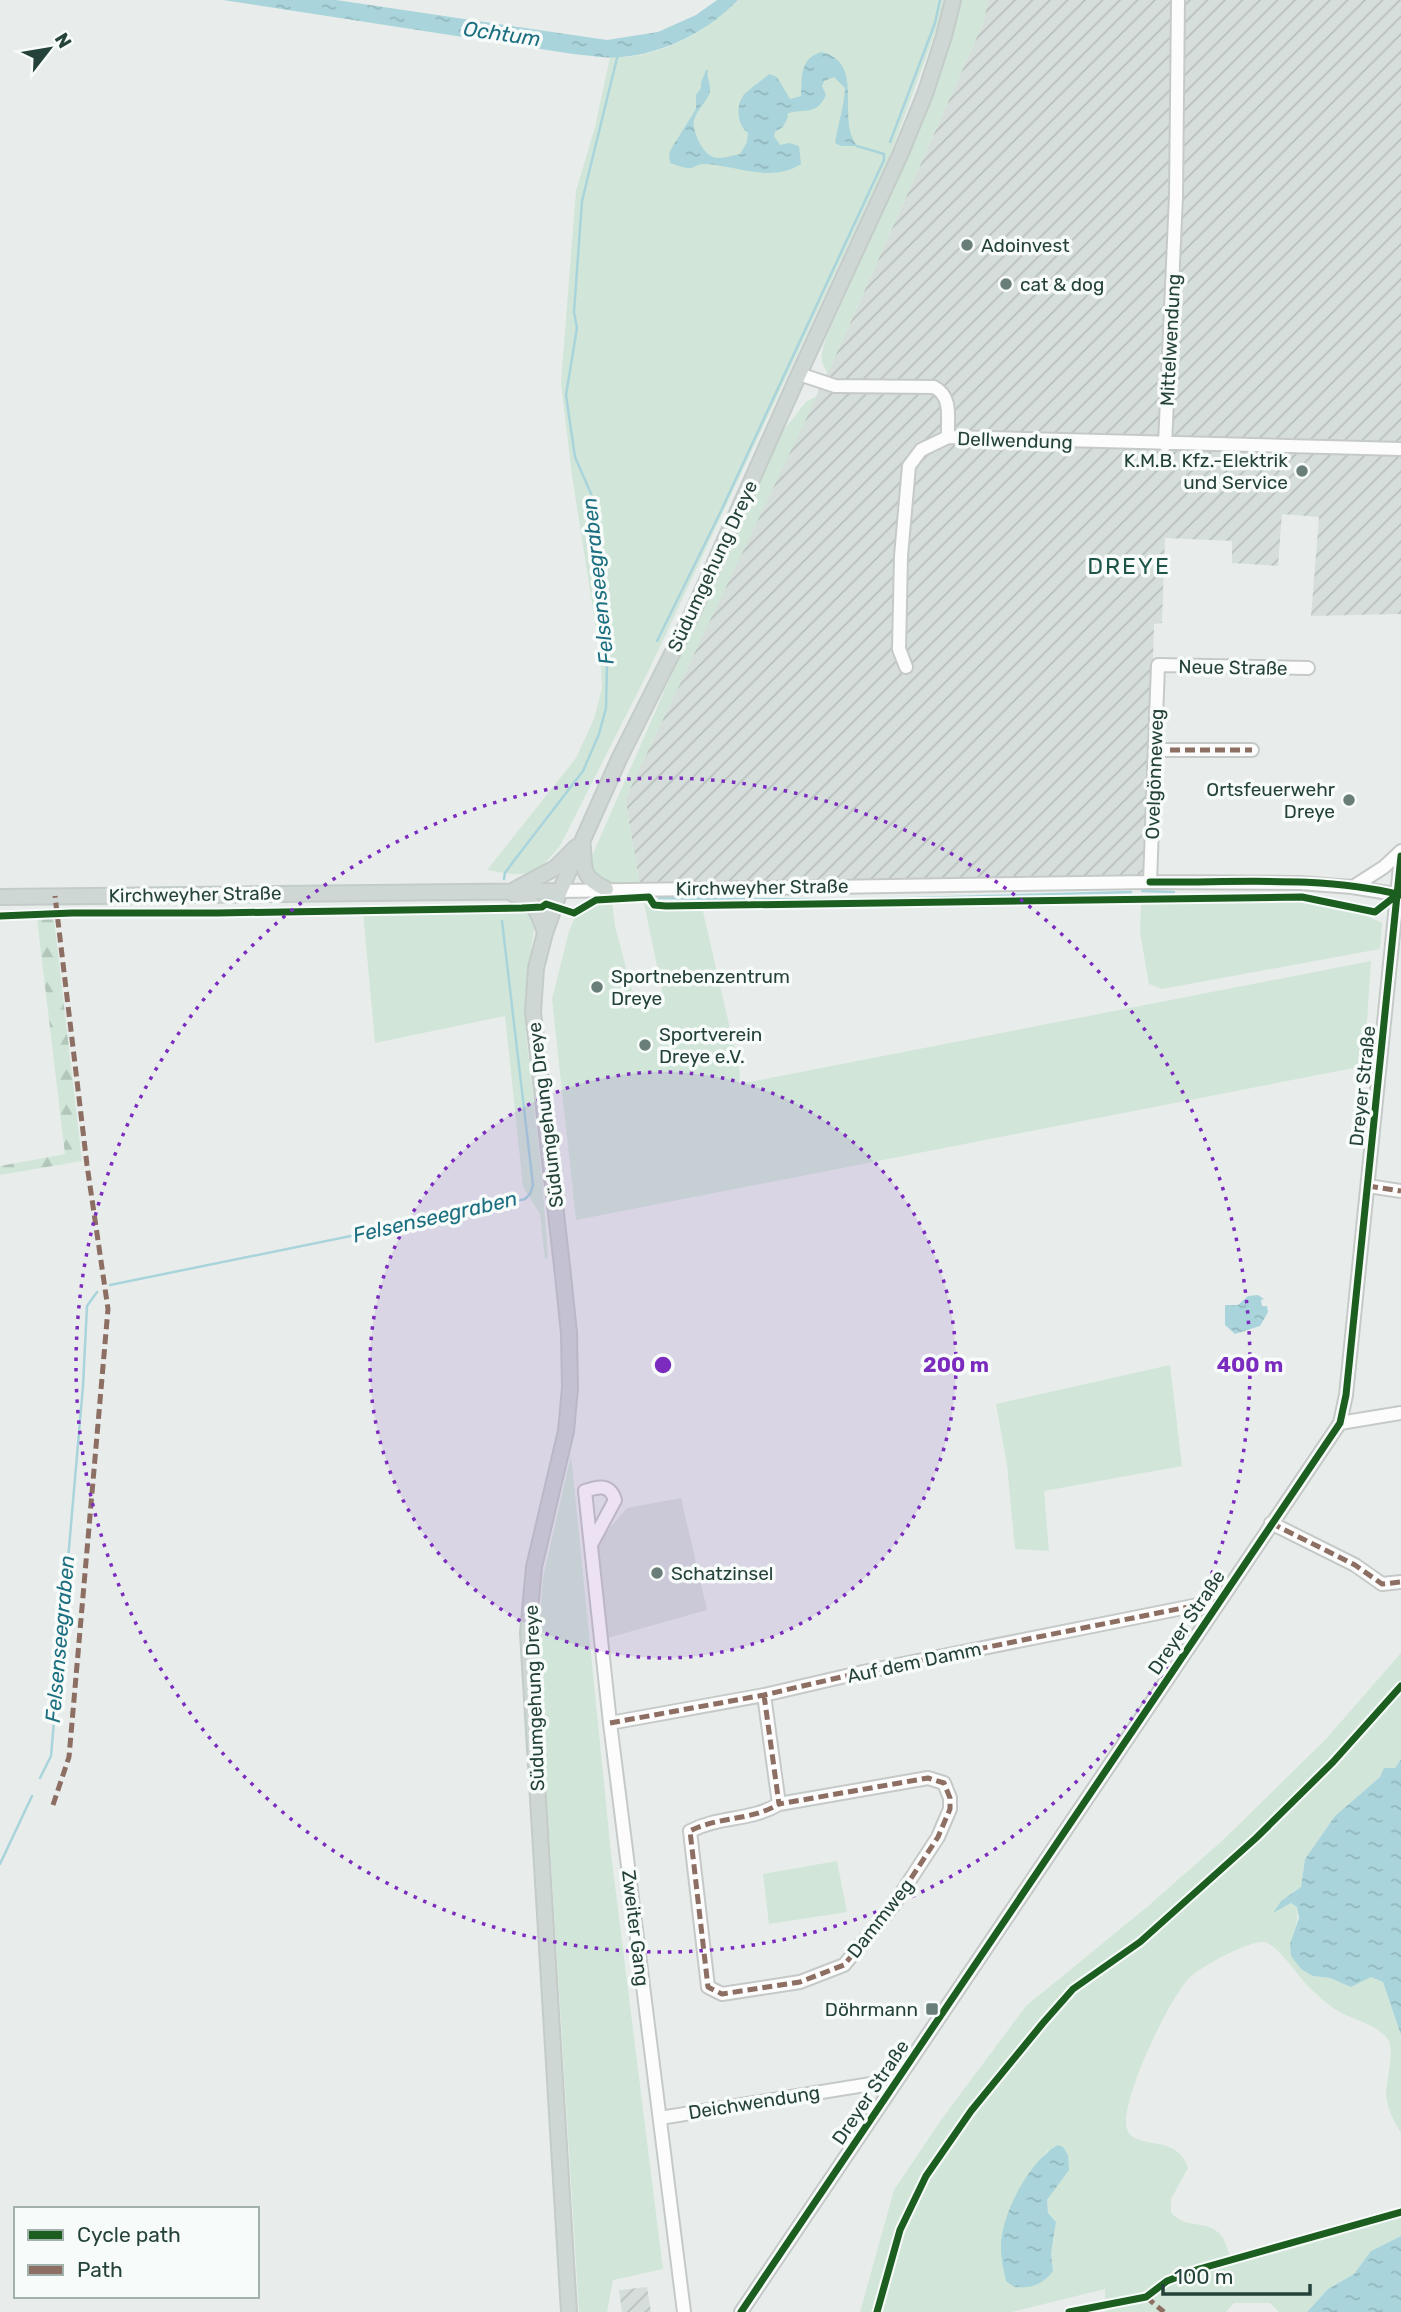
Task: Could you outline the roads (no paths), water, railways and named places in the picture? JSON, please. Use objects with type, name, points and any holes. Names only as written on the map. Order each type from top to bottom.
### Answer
[{"type":"main road","name":"Südumgehung Dreye","points":[[569,2312],[528,1633],[534,1567],[566,1431],[569,1388],[568,1320],[533,1012],[536,968],[560,891],[619,759],[692,614],[905,143],[925,94],[953,0]]},
{"type":"main road","points":[[585,838],[586,876],[606,889]]},
{"type":"main road","points":[[508,893],[555,868],[585,838]]},
{"type":"main road","name":"Kirchweyher Straße","points":[[0,897],[560,891]]},
{"type":"main road","points":[[508,893],[525,898],[536,907],[545,933]]},
{"type":"street","name":"Mittelwendung","points":[[1165,445],[1176,196],[1178,0]]},
{"type":"street","points":[[799,374],[835,386],[934,387],[943,392],[947,399],[948,437]]},
{"type":"street","name":"Dellwendung","points":[[906,667],[900,649],[901,556],[909,466],[921,450],[948,437],[1165,445]]},
{"type":"street","points":[[1165,445],[1401,449]]},
{"type":"street","name":"Neue Straße","points":[[1158,665],[1308,668]]},
{"type":"street","name":"Ovelgönneweg","points":[[1150,882],[1158,665]]},
{"type":"street","points":[[1155,750],[1252,750]]},
{"type":"street","points":[[1352,887],[1384,867],[1401,851]]},
{"type":"street","name":"Dreyer Straße","points":[[741,2312],[1340,1423],[1346,1395],[1401,856]]},
{"type":"street","name":"Kirchweyher Straße","points":[[560,891],[1150,882],[1300,883],[1352,887],[1399,895]]},
{"type":"street","points":[[1368,1186],[1401,1191]]},
{"type":"street","points":[[1340,1423],[1401,1413]]},
{"type":"street","points":[[1271,1524],[1355,1565],[1382,1584],[1401,1582]]},
{"type":"street","name":"Zweiter Gang","points":[[592,1543],[610,1723],[684,2312]]},
{"type":"street","name":"Auf dem Damm","points":[[610,1723],[764,1695],[863,1672],[1218,1601]]},
{"type":"street","points":[[764,1695],[779,1804]]},
{"type":"street","name":"Dammweg","points":[[928,1778],[944,1783],[950,1798],[950,1810],[938,1838],[893,1906],[844,1965],[800,1982],[722,1994],[708,1987],[690,1832],[702,1825],[764,1813],[779,1804],[928,1778]]},
{"type":"street","name":"Deichwendung","points":[[660,2118],[871,2084],[887,2093]]},
{"type":"water","name":"Ochtum","points":[[223,0],[336,0],[607,40],[658,32],[696,15],[717,0],[738,0],[685,39],[654,51],[610,58]]},
{"type":"water","points":[[821,52],[835,58],[843,67],[847,79],[851,135],[857,146],[841,146],[835,143],[845,88],[834,77],[824,81],[822,86],[826,95],[818,106],[787,114],[783,127],[775,132],[774,136],[780,145],[789,143],[799,146],[801,164],[789,170],[764,173],[702,164],[687,168],[670,163],[671,149],[696,109],[696,95],[706,70],[710,91],[695,116],[695,130],[709,155],[723,158],[740,154],[747,142],[748,133],[742,126],[738,111],[745,94],[769,74],[777,77],[790,99],[801,96],[805,64]]},
{"type":"water","points":[[1258,1295],[1264,1299],[1261,1300],[1262,1306],[1267,1306],[1268,1312],[1260,1326],[1235,1334],[1225,1325],[1225,1305],[1238,1305],[1248,1296]]},
{"type":"water","points":[[1401,1759],[1401,2035],[1383,1982],[1371,1977],[1351,1987],[1330,1978],[1313,1976],[1301,1969],[1291,1956],[1290,1944],[1299,1918],[1297,1907],[1291,1903],[1273,1913],[1281,1901],[1301,1887],[1305,1859],[1335,1816],[1380,1777],[1384,1768],[1395,1768]]},
{"type":"water","points":[[1058,2145],[1063,2147],[1068,2155],[1069,2170],[1047,2200],[1048,2213],[1056,2222],[1051,2254],[1053,2271],[1036,2285],[1015,2287],[1006,2281],[1002,2261],[1002,2235],[1006,2220],[1027,2175],[1047,2152]]},
{"type":"water","points":[[1401,2236],[1401,2312],[1307,2312],[1328,2289],[1354,2274],[1371,2251]]},
{"type":"waterway","points":[[890,142],[935,23],[940,0]]},
{"type":"waterway","name":"Felsenseegraben","points":[[504,879],[513,862],[583,771],[599,734],[606,708],[607,667],[599,586],[589,528],[592,496],[575,457],[566,395],[577,328],[574,312],[582,201],[618,54]]},
{"type":"waterway","points":[[657,641],[721,511],[884,160],[884,154],[857,146]]},
{"type":"waterway","points":[[1142,891],[1174,892]]},
{"type":"waterway","points":[[659,898],[844,900],[1131,892]]},
{"type":"waterway","name":"Felsenseegraben","points":[[110,1285],[525,1199],[533,1185],[502,921]]},
{"type":"waterway","name":"Felsenseegraben","points":[[40,1778],[51,1756],[83,1386],[87,1306],[97,1292]]},
{"type":"waterway","name":"Felsenseegraben","points":[[0,1864],[32,1796]]},
{"type":"place","name":"Adoinvest","points":[[967,245]]},
{"type":"place","name":"cat & dog","points":[[1006,284]]},
{"type":"place","name":"K.M.B. Kfz.-Elektrik und Service","points":[[1302,471]]},
{"type":"place","name":"Ortsfeuerwehr Dreye","points":[[1349,800]]},
{"type":"place","name":"Sportnebenzentrum Dreye","points":[[597,987]]},
{"type":"place","name":"Sportverein Dreye e.V.","points":[[645,1045]]},
{"type":"place","name":"Schatzinsel","points":[[657,1573]]},
{"type":"place","name":"Döhrmann","points":[[932,2009]]},
{"type":"district","name":"DREYE","points":[[1129,566]]}]
